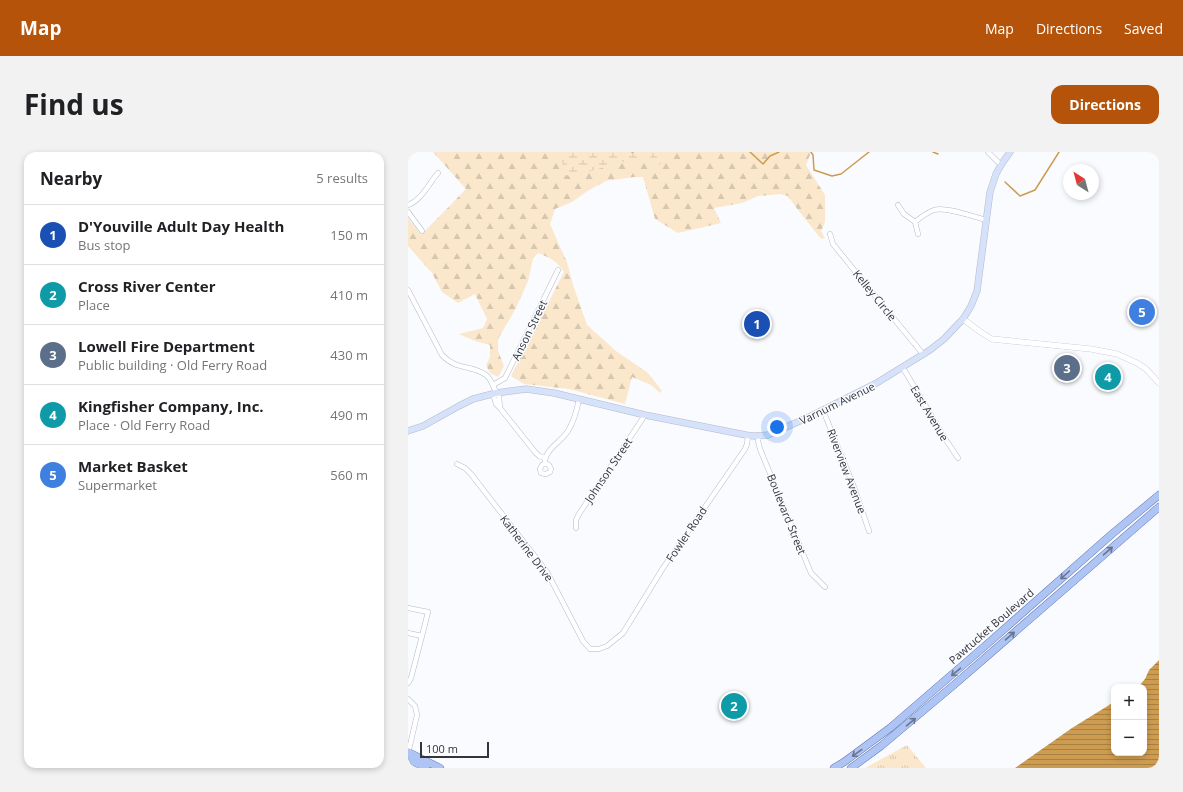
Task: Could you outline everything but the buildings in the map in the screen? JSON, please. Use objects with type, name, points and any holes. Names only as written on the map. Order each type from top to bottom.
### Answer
[{"type":"main road","name":"Varnum Avenue","points":[[408,431],[430,422],[468,401],[496,393],[533,390],[554,393],[748,436],[759,436],[776,432],[875,384],[903,368],[944,339],[963,319],[977,292],[991,186],[1001,165],[1010,152]]},
{"type":"main road","name":"Pawtucket Boulevard","points":[[834,768],[890,728],[1112,534],[1159,495]]},
{"type":"main road","name":"Pawtucket Boulevard","points":[[851,768],[881,746],[956,684],[1159,507]]},
{"type":"main road","points":[[408,753],[440,768]]},
{"type":"main road","points":[[408,759],[426,768]]},
{"type":"street","points":[[988,152],[1001,165]]},
{"type":"street","points":[[408,205],[420,196],[438,173]]},
{"type":"street","points":[[898,205],[904,214],[915,222],[918,234]]},
{"type":"street","points":[[915,222],[925,214],[935,210],[945,209],[986,220]]},
{"type":"street","points":[[408,212],[422,231]]},
{"type":"street","name":"Kelley Circle","points":[[830,234],[833,244],[924,354]]},
{"type":"street","name":"Anson Street","points":[[493,385],[505,378],[558,270]]},
{"type":"street","points":[[408,290],[438,348],[448,360],[455,365],[484,373],[488,376],[499,396],[500,408],[535,452],[545,461],[548,452],[568,431],[575,417],[579,399]]},
{"type":"street","points":[[963,319],[992,339],[1091,349],[1117,354],[1146,369],[1159,383]]},
{"type":"street","name":"East Avenue","points":[[903,368],[958,458]]},
{"type":"street","name":"Riverview Avenue","points":[[823,410],[854,487],[869,531]]},
{"type":"street","name":"Johnson Street","points":[[576,528],[576,520],[579,514],[645,414]]},
{"type":"street","name":"Fowler Road","points":[[623,633],[663,568],[746,448],[748,436]]},
{"type":"street","name":"Boulevard Street","points":[[759,436],[758,441],[760,449],[810,573],[825,587]]},
{"type":"street","name":"Katherine Drive","points":[[457,464],[465,468],[470,474],[547,572],[583,641],[590,649],[598,649],[607,646],[623,633]]},
{"type":"street","points":[[408,608],[428,612],[411,678],[408,682]]},
{"type":"street","points":[[408,633],[422,636]]},
{"type":"street","points":[[408,699],[415,706],[417,715],[408,753]]},
{"type":"green space","points":[[433,152],[811,152],[806,165],[825,195],[825,222],[821,231],[825,238],[821,239],[788,196],[780,194],[758,196],[742,203],[714,208],[721,223],[678,233],[655,219],[643,177],[606,181],[589,190],[572,202],[555,209],[550,224],[567,262],[573,285],[587,325],[616,351],[648,373],[662,391],[660,393],[651,385],[632,377],[625,404],[569,389],[524,384],[511,376],[564,272],[553,260],[538,253],[533,259],[528,281],[516,308],[498,339],[498,351],[504,366],[498,377],[490,373],[486,365],[490,357],[490,345],[475,341],[459,334],[483,328],[487,319],[475,294],[458,303],[442,292],[432,273],[408,246],[408,218],[421,235],[466,189]]},
{"type":"green space","points":[[560,152],[665,152],[662,154],[660,166],[649,156],[573,176],[565,175]]},
{"type":"green space","points":[[907,745],[926,768],[865,768]]},
{"type":"shaded area","points":[[1159,660],[1159,768],[1015,768],[1072,728],[1111,704],[1111,756],[1147,756],[1147,684],[1141,684],[1149,670]]},
{"type":"waterway","points":[[750,152],[763,164],[770,156],[779,152]]},
{"type":"waterway","points":[[811,152],[813,155],[814,170],[832,176],[841,174],[869,152]]},
{"type":"waterway","points":[[933,152],[938,154]]},
{"type":"waterway","points":[[1005,182],[1020,196],[1035,190],[1059,152]]},
{"type":"place","name":"Market Basket","points":[[1142,312]]},
{"type":"place","name":"D'Youville Adult Day Health","points":[[757,324]]},
{"type":"place","name":"Lowell Fire Department","points":[[1067,368]]},
{"type":"place","name":"Kingfisher Company, Inc.","points":[[1108,377]]},
{"type":"place","name":"Cross River Center","points":[[734,706]]}]
